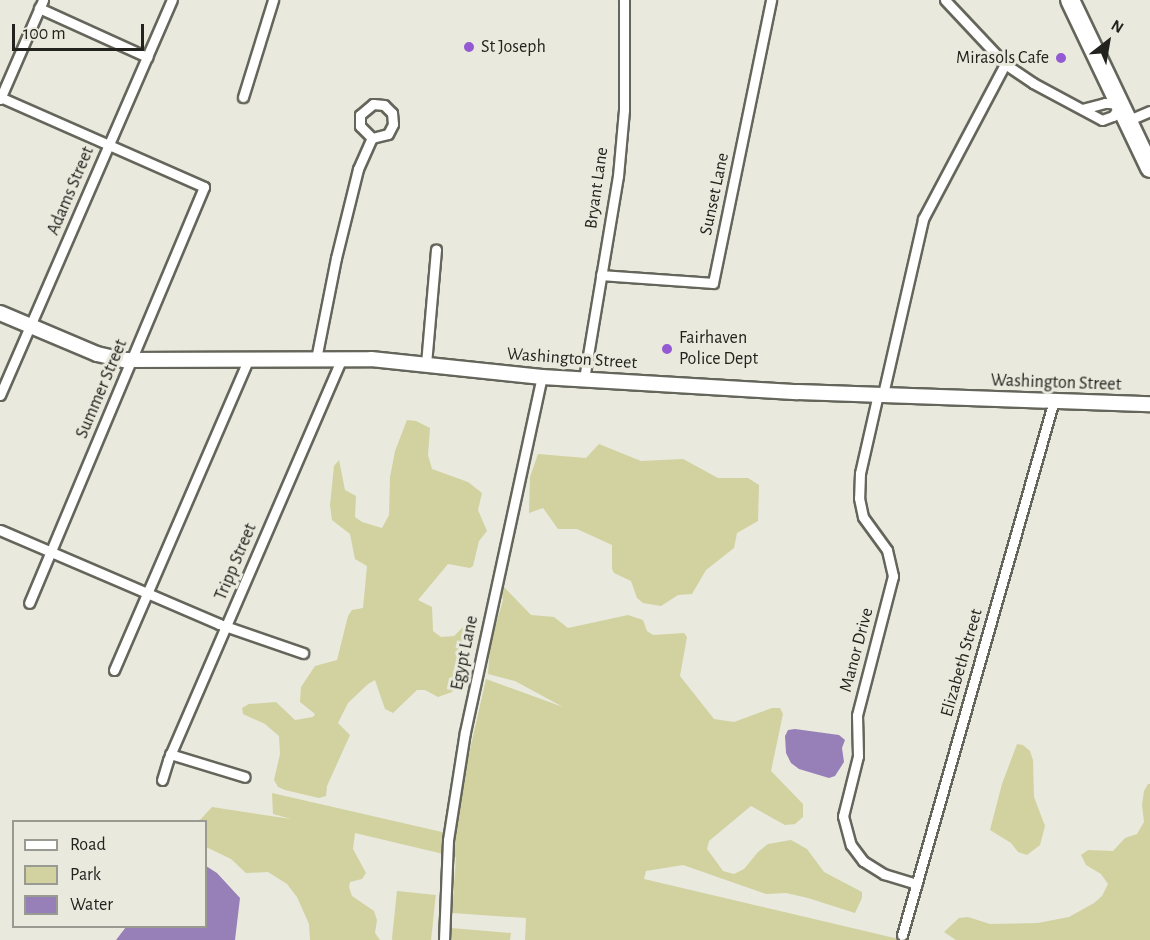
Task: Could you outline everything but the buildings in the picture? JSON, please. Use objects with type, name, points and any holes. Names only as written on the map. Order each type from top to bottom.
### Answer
[{"type":"highway","points":[[1070,0],[1150,168]]},
{"type":"main road","name":"Washington Street","points":[[0,313],[96,354],[133,360],[342,358],[426,364],[542,377],[881,394],[1150,404]]},
{"type":"street","name":"Adams Street","points":[[0,395],[172,0]]},
{"type":"street","points":[[243,97],[273,0]]},
{"type":"street","name":"Bryant Lane","points":[[584,379],[618,176],[624,110],[624,0]]},
{"type":"street","name":"Sunset Lane","points":[[601,275],[713,283],[771,0]]},
{"type":"street","points":[[945,0],[1005,64],[1102,120],[1125,112],[1150,111]]},
{"type":"street","points":[[109,144],[0,98],[41,4],[147,57]]},
{"type":"street","name":"Manor Drive","points":[[916,884],[884,874],[863,861],[850,845],[843,816],[858,756],[856,722],[858,706],[893,576],[887,550],[863,517],[859,498],[860,472],[923,219],[1005,64]]},
{"type":"street","points":[[1083,109],[1105,103],[1125,112]]},
{"type":"street","points":[[316,359],[336,258],[358,169],[372,138]]},
{"type":"street","name":"Summer Street","points":[[29,603],[204,187],[109,144]]},
{"type":"street","points":[[426,364],[436,249]]},
{"type":"street","name":"Tripp Street","points":[[162,780],[170,754],[342,358]]},
{"type":"street","points":[[114,670],[248,360]]},
{"type":"street","name":"Egypt Lane","points":[[444,940],[448,840],[465,732],[542,377]]},
{"type":"street","name":"Elizabeth Street","points":[[902,935],[1054,400]]},
{"type":"street","points":[[0,530],[148,594],[227,626],[303,653]]},
{"type":"street","points":[[170,754],[245,777]]},
{"type":"green space","points":[[407,420],[416,421],[430,428],[428,455],[432,469],[468,482],[482,493],[478,510],[487,531],[479,541],[473,566],[470,568],[448,564],[418,600],[432,607],[433,631],[441,637],[454,636],[464,626],[473,625],[462,676],[452,692],[438,697],[425,690],[417,690],[393,713],[385,709],[375,680],[368,684],[348,703],[338,723],[350,735],[327,786],[326,796],[319,798],[285,790],[278,787],[274,780],[280,754],[279,736],[265,724],[243,714],[242,708],[249,704],[276,702],[295,720],[313,717],[315,714],[300,702],[301,687],[315,666],[337,660],[348,616],[352,610],[363,608],[367,566],[355,559],[350,534],[332,520],[330,505],[334,466],[339,460],[345,490],[356,496],[355,517],[362,522],[382,528],[389,515],[390,477],[395,451]]},
{"type":"green space","points":[[599,444],[641,461],[683,459],[718,478],[748,478],[759,485],[758,521],[737,533],[734,548],[706,570],[692,594],[678,595],[661,606],[643,603],[637,598],[631,581],[614,573],[612,545],[577,529],[558,529],[543,508],[529,513],[530,477],[538,454],[586,458]]},
{"type":"green space","points":[[504,587],[531,615],[554,617],[568,628],[628,615],[643,620],[647,631],[653,635],[684,633],[687,637],[680,676],[714,719],[734,722],[772,708],[780,708],[783,714],[771,771],[803,804],[803,817],[795,824],[785,825],[751,806],[709,841],[707,849],[723,871],[734,874],[744,869],[768,844],[791,840],[807,849],[824,872],[862,892],[862,898],[855,913],[786,893],[766,894],[683,865],[646,871],[644,879],[903,940],[525,940],[526,918],[452,913],[456,857],[355,833],[353,849],[366,873],[362,879],[350,882],[349,887],[352,896],[374,911],[377,920],[375,933],[380,940],[310,940],[309,924],[297,897],[287,884],[268,872],[246,873],[231,859],[207,847],[207,820],[199,820],[212,807],[291,819],[273,814],[272,793],[455,835],[464,776],[486,679],[563,707],[515,681],[488,674],[490,645],[503,600],[501,589]]},
{"type":"green space","points":[[1017,744],[1023,745],[1030,751],[1033,760],[1034,797],[1045,826],[1040,845],[1027,855],[1018,852],[1011,843],[990,830],[1002,784]]},
{"type":"green space","points":[[1150,784],[1150,940],[956,940],[944,932],[959,918],[968,917],[990,924],[1038,923],[1069,917],[1094,903],[1102,896],[1108,884],[1101,874],[1086,865],[1081,855],[1088,850],[1113,851],[1125,838],[1137,834],[1144,822],[1142,805],[1144,791]]},
{"type":"green space","points":[[397,891],[436,895],[431,940],[392,940]]},
{"type":"green space","points":[[451,928],[511,933],[510,940],[450,940]]},
{"type":"water","points":[[788,730],[839,735],[845,740],[842,748],[844,762],[835,776],[829,778],[799,769],[791,763],[786,753],[785,736]]},
{"type":"water","points":[[207,867],[217,873],[240,898],[235,940],[116,940],[125,928],[207,928]]},
{"type":"place","name":"St Joseph","points":[[469,47]]},
{"type":"place","name":"Mirasols Cafe","points":[[1061,58]]},
{"type":"place","name":"Fairhaven Police Dept","points":[[667,349]]}]
